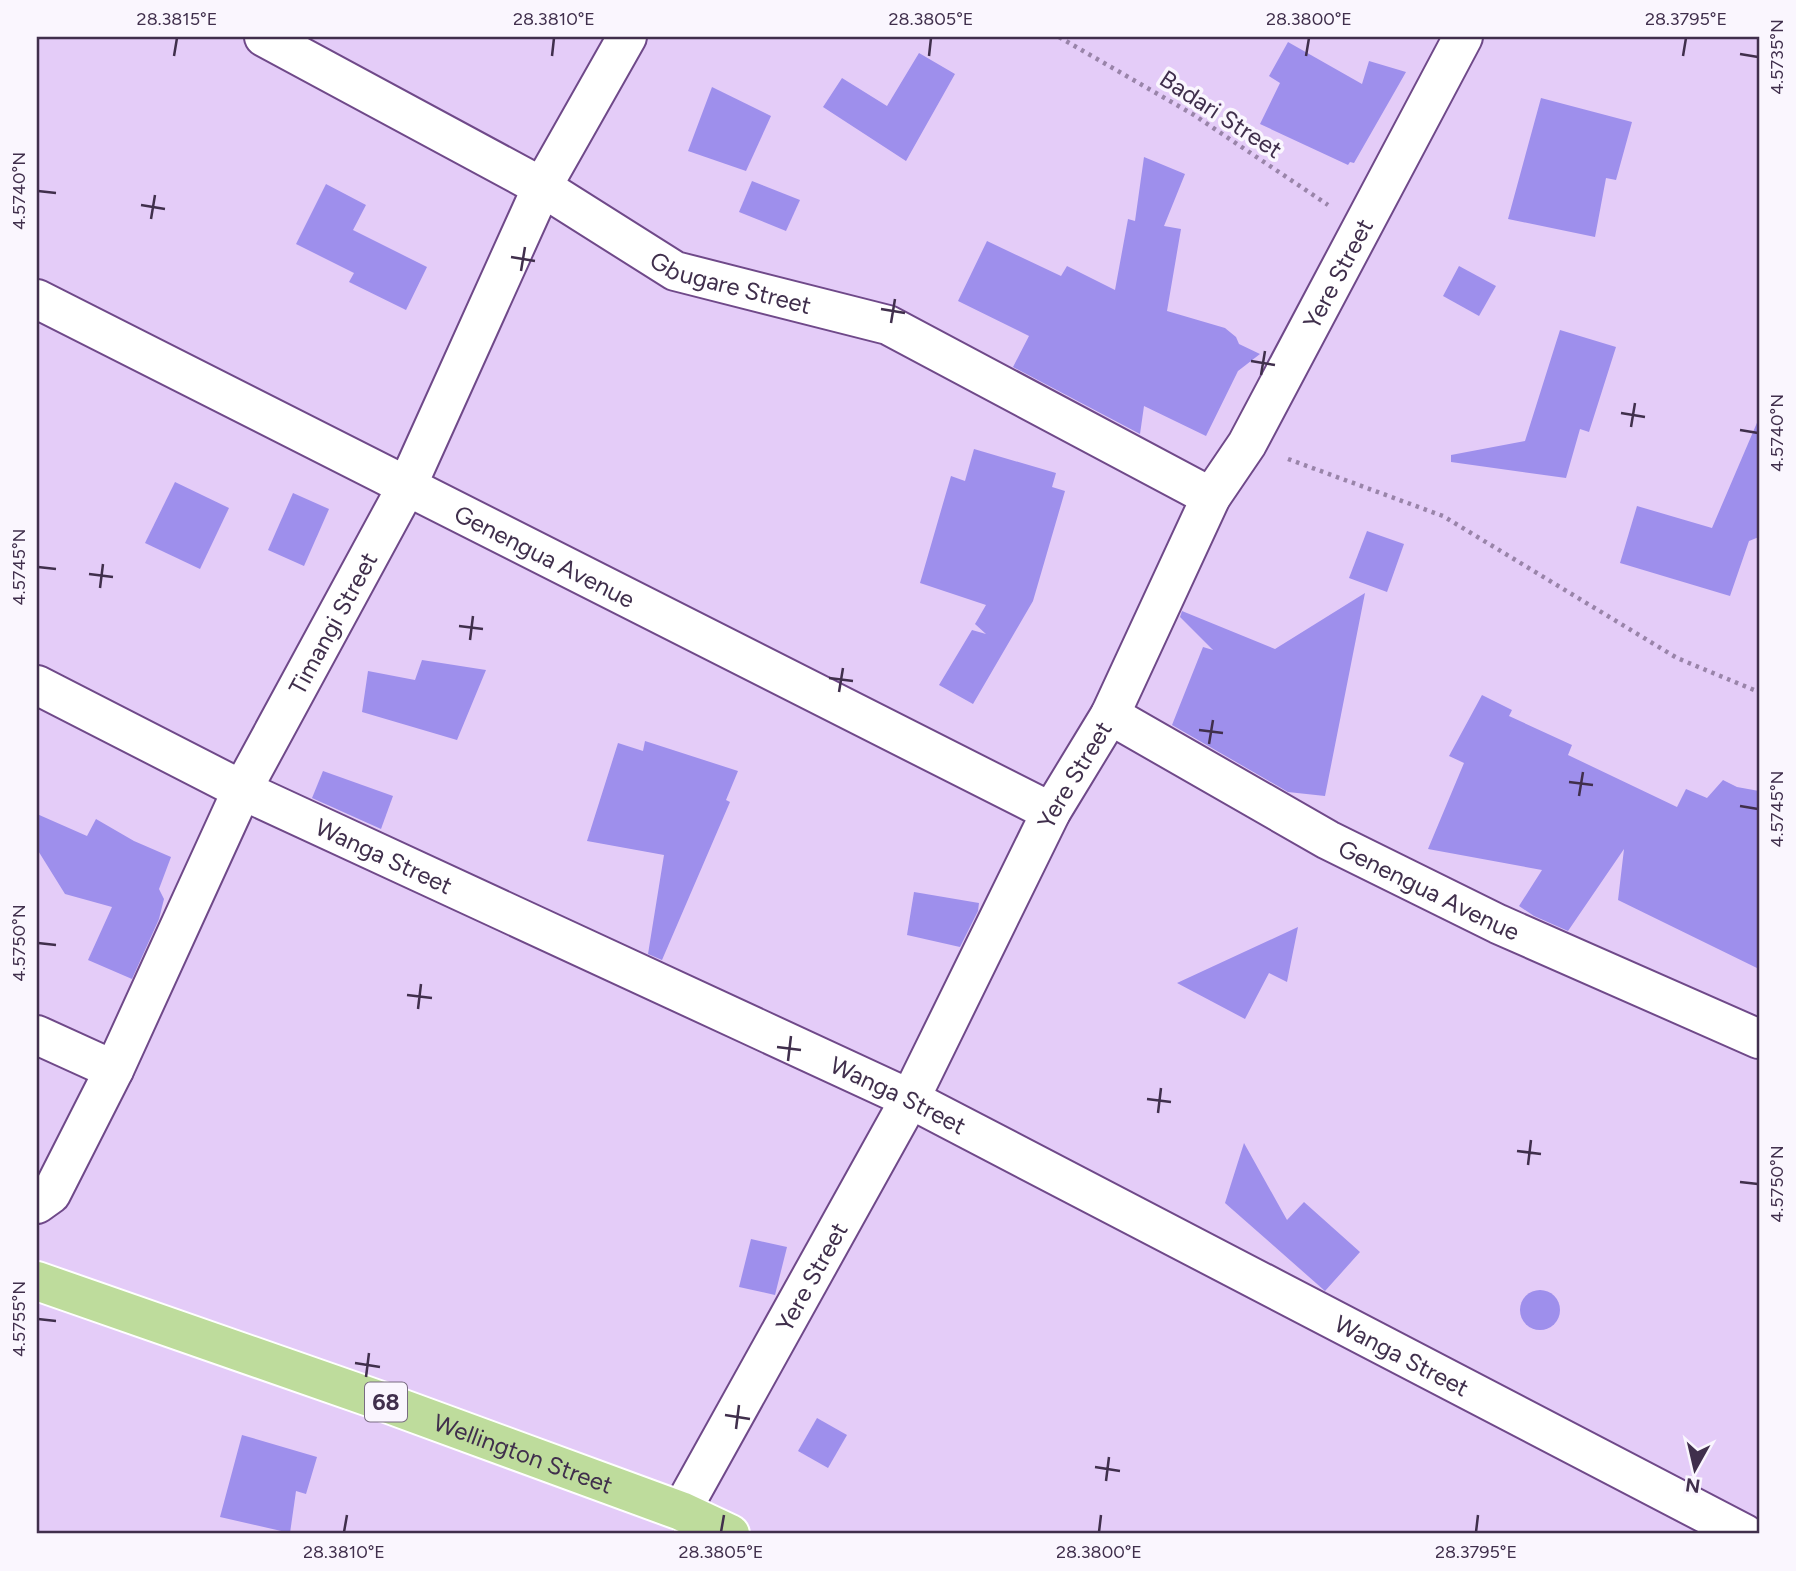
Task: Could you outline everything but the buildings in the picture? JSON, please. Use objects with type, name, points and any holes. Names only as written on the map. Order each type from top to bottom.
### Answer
[{"type":"main road","name":"Wellington Street","points":[[37,1281],[382,1401],[681,1511],[730,1534]]},
{"type":"street","name":"Gbugare Street","points":[[264,37],[542,187],[675,271],[888,326],[1211,497]]},
{"type":"street","name":"Timangi Street","points":[[37,1205],[51,1194],[114,1070],[242,790],[407,486],[542,187],[627,37]]},
{"type":"street","name":"Yere Street","points":[[681,1511],[910,1099],[1051,811],[1110,715],[1211,497],[1247,444],[1463,37]]},
{"type":"street","name":"Genengua Avenue","points":[[37,299],[1051,811]]},
{"type":"street","name":"Wanga Street","points":[[37,685],[242,790],[910,1099],[1745,1534]]},
{"type":"street","name":"Genengua Avenue","points":[[1110,715],[1340,846],[1498,924],[1759,1039]]},
{"type":"street","points":[[37,1035],[114,1070]]},
{"type":"path","name":"Badari Street","points":[[1059,37],[1194,115],[1360,227]]},
{"type":"path","points":[[1247,444],[1443,516],[1677,658],[1759,692]]}]
